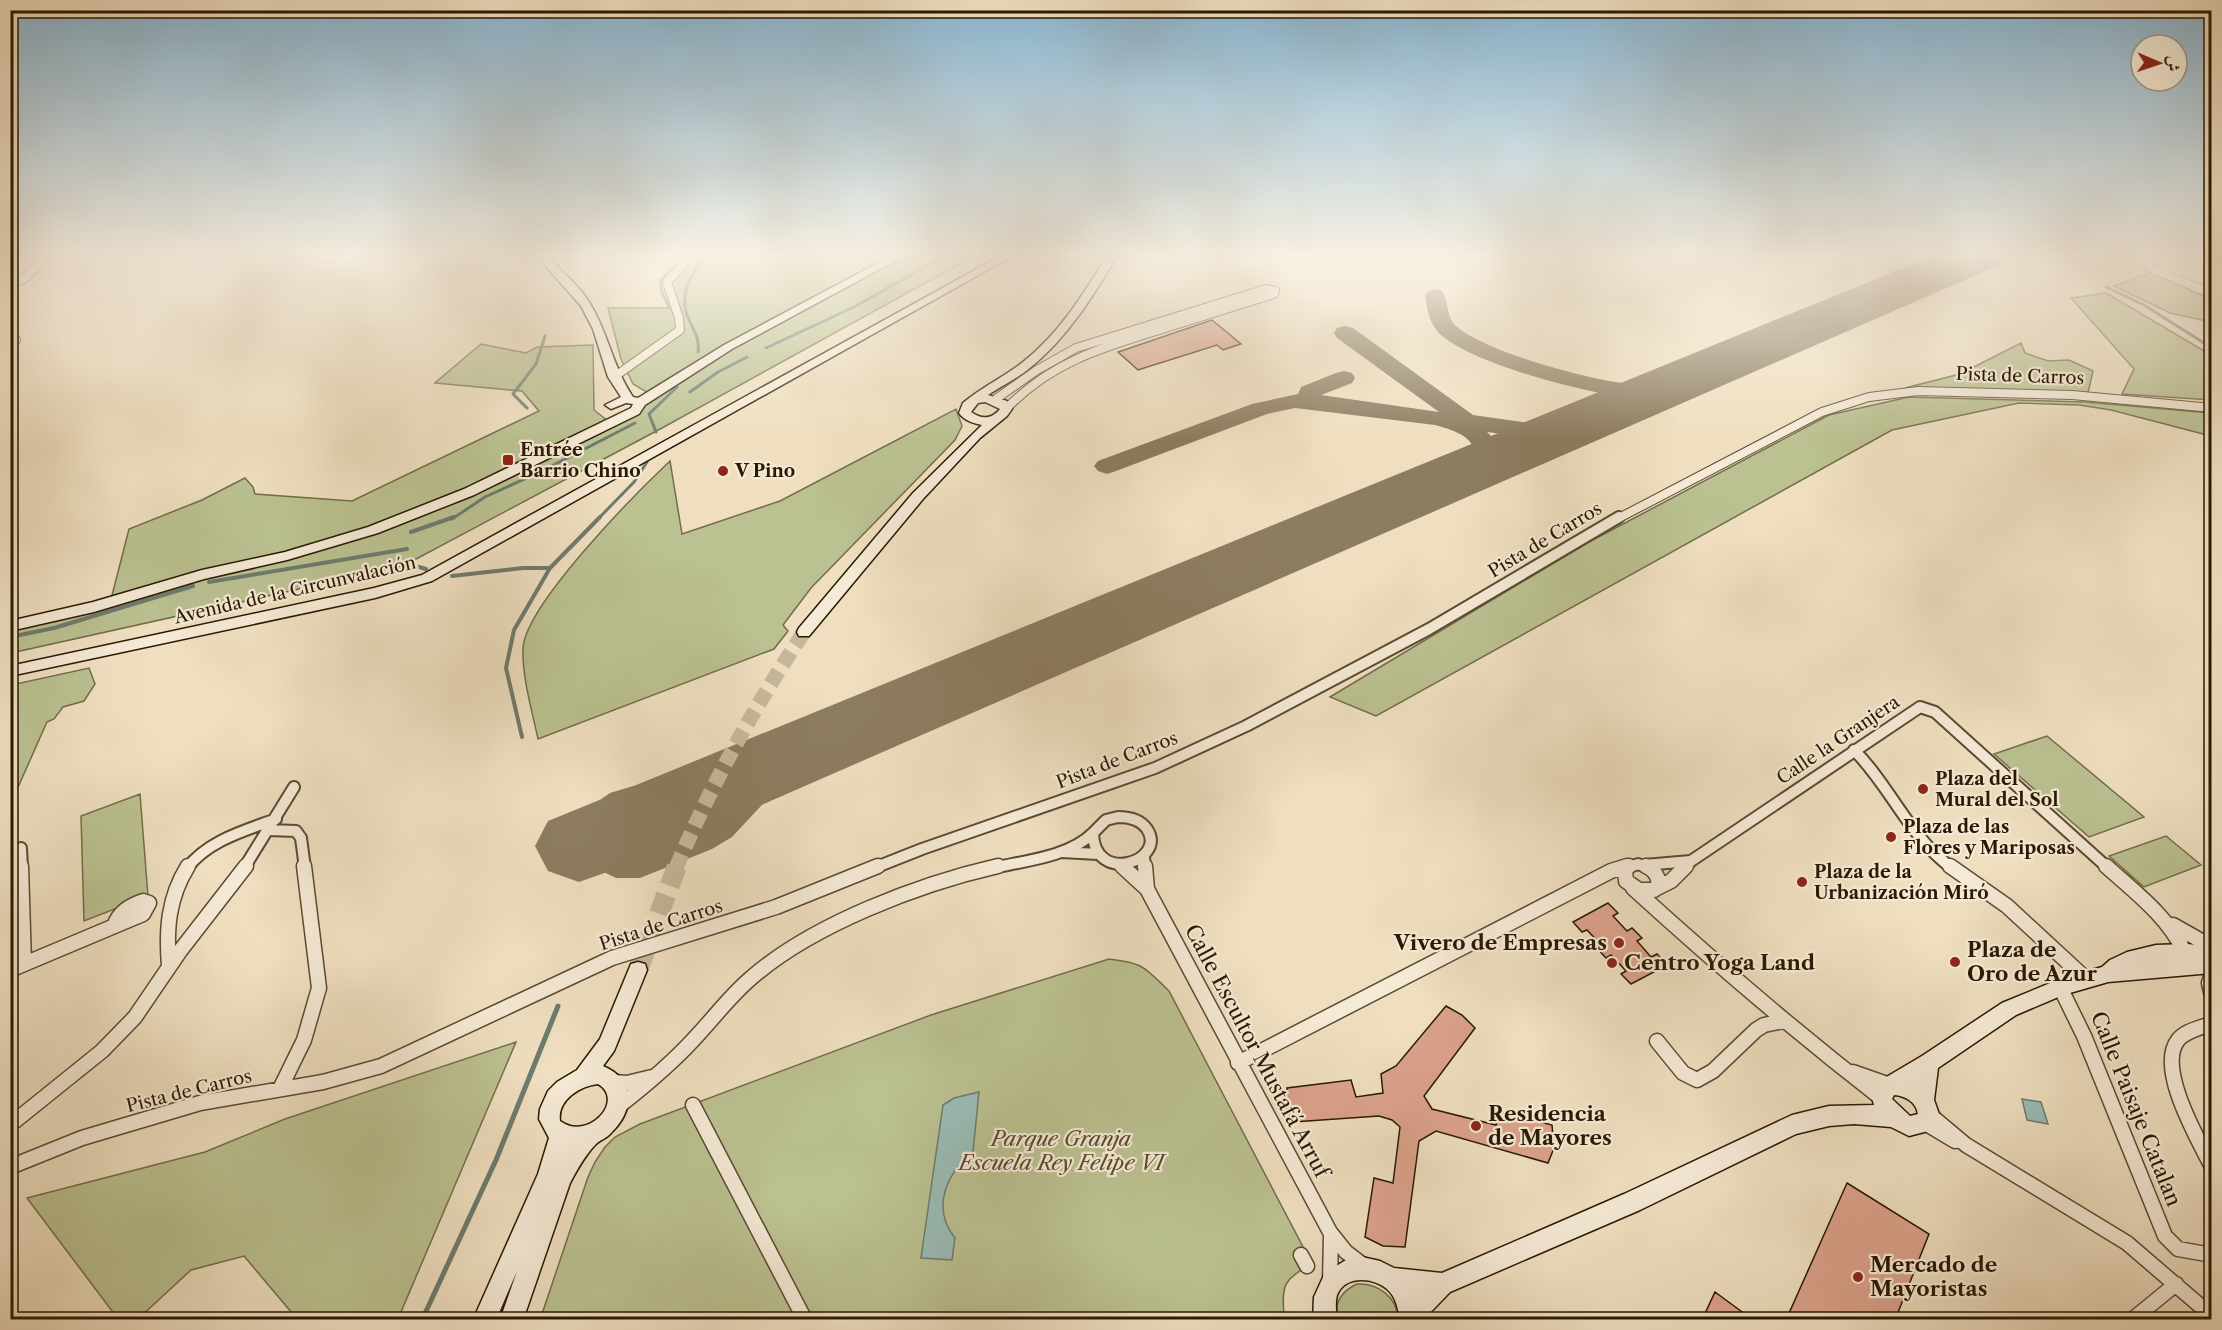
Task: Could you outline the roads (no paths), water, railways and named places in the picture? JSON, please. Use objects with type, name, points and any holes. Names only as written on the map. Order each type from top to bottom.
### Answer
[{"type":"main road","points":[[10,626],[94,608],[202,575],[287,556],[351,538],[448,501],[635,411],[632,400],[614,377],[592,316]]},
{"type":"main road","points":[[565,443],[595,423],[611,407],[632,400],[678,377],[788,316]]},
{"type":"main road","name":"Avenida de la Circunvalación","points":[[10,671],[375,593],[427,578],[899,316]]},
{"type":"main road","points":[[1002,414],[988,421],[972,419],[965,409],[986,392],[1001,385],[1040,354],[1074,316]]},
{"type":"main road","points":[[614,377],[611,407],[616,414],[626,414]]},
{"type":"main road","points":[[994,399],[1001,385]]},
{"type":"main road","points":[[804,632],[882,537],[976,435],[1002,414],[1004,404],[994,399],[975,400]]},
{"type":"main road","points":[[953,459],[968,434],[972,419]]},
{"type":"main road","points":[[2108,974],[2116,965],[2133,958],[2184,951],[2211,954]]},
{"type":"main road","points":[[1412,1317],[1442,1284],[1632,1202],[1792,1125],[1826,1115],[1863,1113],[2009,1009],[2060,987],[2108,974],[2125,974],[2186,965],[2211,965]]},
{"type":"main road","points":[[607,1045],[610,1079],[620,1097],[612,1119],[602,1129],[589,1136],[573,1139],[560,1135],[553,1129],[550,1120],[554,1100],[570,1082],[585,1075],[607,1045],[638,970]]},
{"type":"main road","points":[[1888,1097],[1909,1126],[1926,1113],[1929,1064]]},
{"type":"main road","points":[[585,1075],[610,1079]]},
{"type":"main road","points":[[1888,1097],[1910,1088],[1926,1113]]},
{"type":"main road","points":[[484,1320],[548,1176],[560,1135]]},
{"type":"main road","points":[[511,1320],[561,1179],[571,1159],[589,1136]]},
{"type":"main road","points":[[1323,1317],[1328,1288],[1344,1272],[1366,1267],[1375,1269],[1393,1279],[1442,1284]]},
{"type":"main road","points":[[1393,1279],[1409,1301],[1412,1317]]},
{"type":"street","points":[[614,377],[680,330],[678,316]]},
{"type":"street","points":[[994,399],[1070,351],[1115,340],[1191,316]]},
{"type":"street","points":[[10,339],[16,340],[10,350]]},
{"type":"street","points":[[1002,414],[1021,392],[1051,370],[1115,340]]},
{"type":"street","name":"Pista de Carros","points":[[10,1167],[82,1138],[200,1103],[344,1077],[381,1066],[612,958],[776,907],[940,843],[1155,768],[1246,726],[1346,675],[1626,513],[1822,412],[1869,397],[1918,391],[2072,395],[2211,408]]},
{"type":"street","name":"Calle la Granjera","points":[[1655,889],[1671,881],[1691,861],[1920,707],[1935,712],[2161,916],[2176,934],[2184,951]]},
{"type":"street","points":[[1854,750],[1874,771],[1903,819],[1932,853],[2002,902],[2086,979]]},
{"type":"street","points":[[10,1125],[112,1041],[145,1004],[170,966],[249,862],[294,787]]},
{"type":"street","points":[[618,1106],[655,1076],[694,1039],[735,992],[783,955],[858,915],[908,894],[959,877],[1077,844],[1093,833],[1101,823],[1113,817],[1127,816],[1140,821],[1149,830],[1151,844],[1144,857],[1120,865],[1107,861],[1098,854],[1094,848],[1093,833]]},
{"type":"street","points":[[170,966],[167,927],[170,907],[179,877],[188,865],[214,844],[272,825],[296,831],[301,838],[319,988],[308,1034],[280,1089]]},
{"type":"street","points":[[21,848],[24,964]]},
{"type":"street","points":[[1058,851],[1098,854]]},
{"type":"street","name":"Calle Escultor Mustafá Arruf","points":[[1144,857],[1147,889]]},
{"type":"street","points":[[1239,1063],[1611,871],[1633,865],[1691,861]]},
{"type":"street","name":"Calle Escultor Mustafá Arruf","points":[[1120,865],[1130,871],[1147,889],[1330,1232],[1346,1252],[1366,1267]]},
{"type":"street","points":[[1633,865],[1624,875],[1654,908],[1783,1021],[1888,1097]]},
{"type":"street","points":[[1633,865],[1649,868],[1657,876],[1654,908]]},
{"type":"street","points":[[1604,876],[1630,884],[1644,892],[1655,889]]},
{"type":"street","name":"Calle la Granjera","points":[[2161,916],[2211,947]]},
{"type":"street","points":[[10,970],[114,926]]},
{"type":"street","points":[[2211,974],[2209,982],[2211,996]]},
{"type":"street","name":"Calle Paisaje Catalan","points":[[2060,987],[2084,1036],[2165,1236],[2178,1249],[2211,1255]]},
{"type":"street","points":[[1657,1041],[1683,1073],[1697,1080],[1720,1065],[1756,1030],[1783,1021]]},
{"type":"street","points":[[2211,1023],[2183,1036],[2176,1042],[2172,1062],[2176,1087],[2211,1167]]},
{"type":"street","points":[[610,1079],[641,1081],[655,1076]]},
{"type":"street","points":[[693,1105],[805,1320]]},
{"type":"street","points":[[1926,1113],[1945,1137],[1966,1145],[2109,1231],[2176,1284],[2211,1316]]},
{"type":"street","name":"Calle Escultor Mustafá Arruf","points":[[1328,1288],[1332,1260],[1330,1232]]},
{"type":"street","points":[[2132,1320],[2176,1284]]},
{"type":"water","points":[[979,1092],[973,1152],[955,1170],[945,1192],[943,1203],[948,1227],[955,1238],[952,1260],[921,1258],[943,1105],[954,1098]]},
{"type":"water","points":[[2022,1099],[2041,1102],[2048,1124],[2027,1120]]},
{"type":"waterway","points":[[688,316],[695,332],[698,352]]},
{"type":"waterway","points":[[766,348],[835,316]]},
{"type":"waterway","points":[[2162,316],[2212,348]]},
{"type":"waterway","points":[[527,408],[513,394],[536,364],[545,336]]},
{"type":"waterway","points":[[690,392],[718,372],[747,357]]},
{"type":"waterway","points":[[656,432],[649,414],[677,387]]},
{"type":"waterway","points":[[452,519],[485,497],[542,471],[635,423]]},
{"type":"waterway","points":[[598,519],[634,482],[647,462]]},
{"type":"waterway","points":[[411,532],[454,517]]},
{"type":"waterway","points":[[550,568],[600,517]]},
{"type":"waterway","points":[[209,582],[407,549]]},
{"type":"waterway","points":[[419,567],[426,569]]},
{"type":"waterway","points":[[452,576],[523,568],[550,568]]},
{"type":"waterway","points":[[522,737],[506,668],[514,630],[550,568]]},
{"type":"waterway","points":[[10,637],[54,628],[193,586]]},
{"type":"waterway","points":[[422,1320],[496,1160],[558,1006]]},
{"type":"tunnel","points":[[676,868],[734,747],[804,632]]},
{"type":"tunnel","points":[[638,970],[677,866]]},
{"type":"place","name":"Entrée Barrio Chino","points":[[508,460]]},
{"type":"place","name":"V Pino","points":[[723,471]]},
{"type":"place","name":"Plaza del Mural del Sol","points":[[1923,789]]},
{"type":"place","name":"Plaza de las Flores y Mariposas","points":[[1891,837]]},
{"type":"place","name":"Plaza de la Urbanización Miró","points":[[1802,882]]},
{"type":"place","name":"Vivero de Empresas","points":[[1619,943]]},
{"type":"place","name":"Plaza de Oro de Azur","points":[[1955,962]]},
{"type":"place","name":"Centro Yoga Land","points":[[1612,963]]},
{"type":"place","name":"Residencia de Mayores","points":[[1476,1126]]},
{"type":"place","name":"Mercado de Mayoristas","points":[[1858,1277]]},
{"type":"park label","name":"Parque Granja Escuela Rey Felipe VI","points":[[1061,1151]]}]
